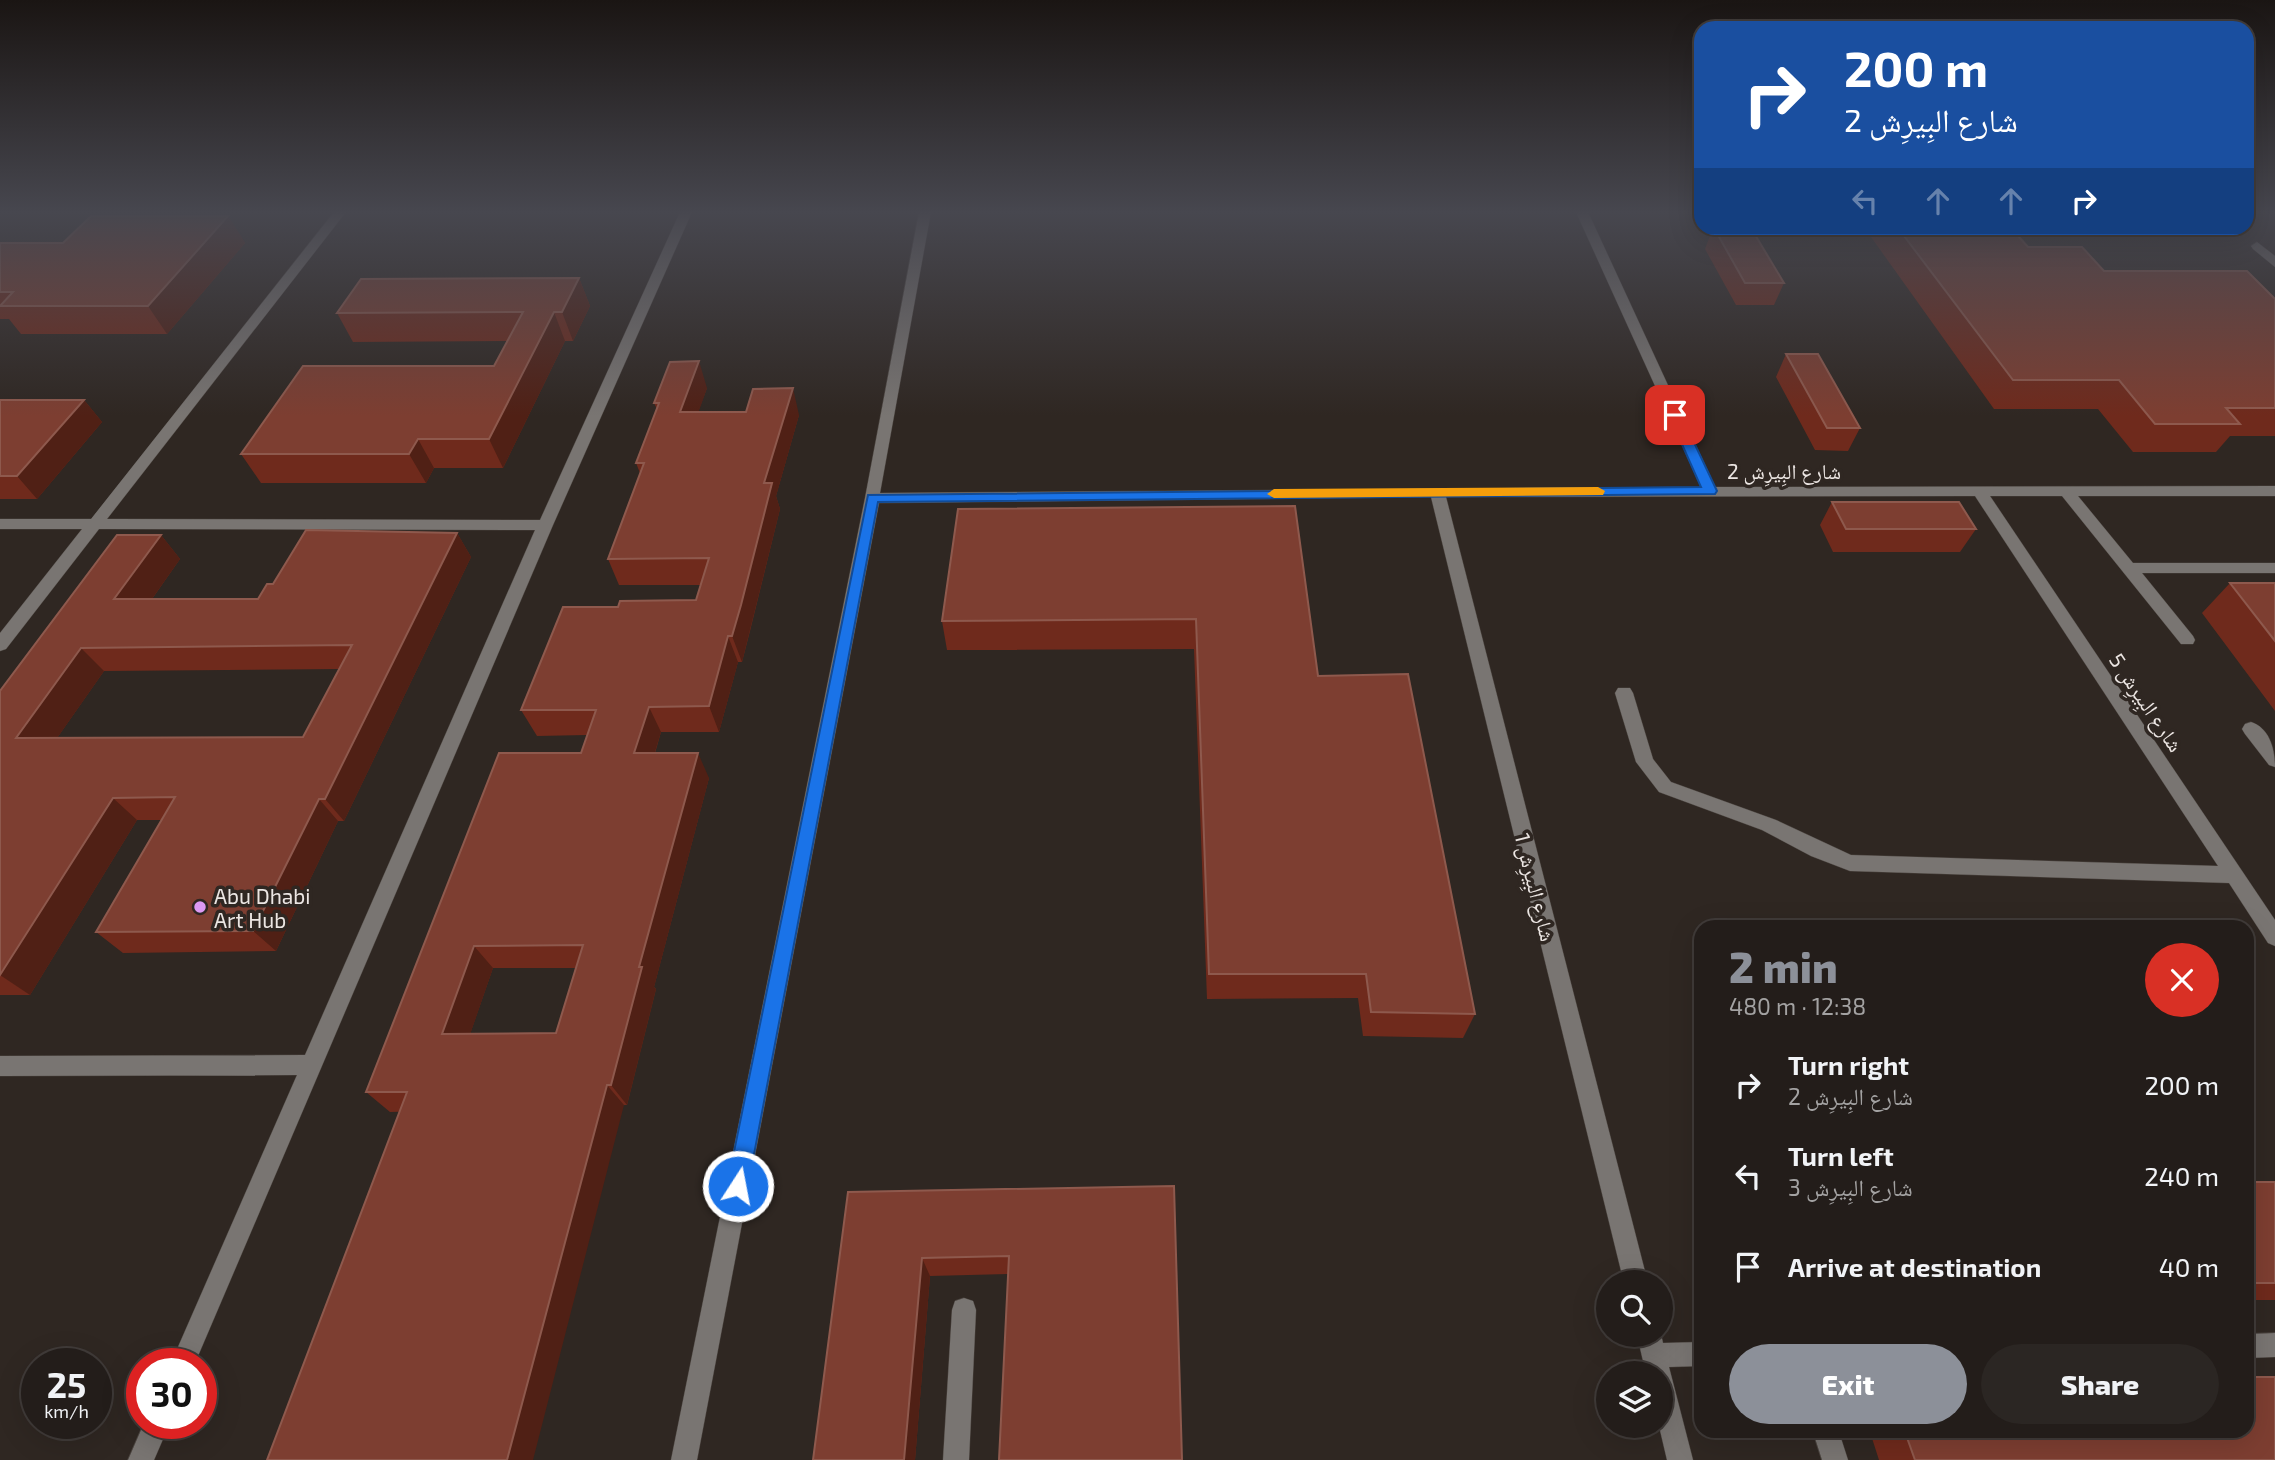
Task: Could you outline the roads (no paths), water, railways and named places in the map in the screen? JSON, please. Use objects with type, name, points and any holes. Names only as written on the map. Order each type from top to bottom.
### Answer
[{"type":"street","points":[[0,645],[286,280]]},
{"type":"street","points":[[189,1348],[545,526],[655,280]]},
{"type":"street","points":[[684,1460],[912,280]]},
{"type":"street","points":[[1614,280],[1710,491]]},
{"type":"street","name":"شارع البِيرِش 2","points":[[872,498],[1437,492],[2275,491]]},
{"type":"street","name":"شارع البِيرِش 1","points":[[1437,492],[1633,1270]]},
{"type":"street","name":"شارع البِيرِش 5","points":[[1980,492],[2275,937]]},
{"type":"street","points":[[2067,492],[2187,640]]},
{"type":"street","points":[[0,524],[545,526]]},
{"type":"street","points":[[2128,568],[2275,568]]},
{"type":"street","points":[[1624,694],[1646,762],[1665,787],[1769,825],[1850,863],[2234,875]]},
{"type":"street","points":[[2251,729],[2275,760]]},
{"type":"street","points":[[0,1066],[311,1065]]},
{"type":"street","points":[[956,1460],[964,1310]]},
{"type":"street","points":[[2254,1346],[2275,1345]]},
{"type":"street","points":[[1654,1354],[1694,1354]]},
{"type":"street","points":[[1673,1432],[1680,1460]]},
{"type":"street","points":[[1828,1438],[1835,1460]]},
{"type":"street","points":[[141,1460],[150,1439]]},
{"type":"place","name":"Abu Dhabi Art Hub","points":[[200,907]]}]
